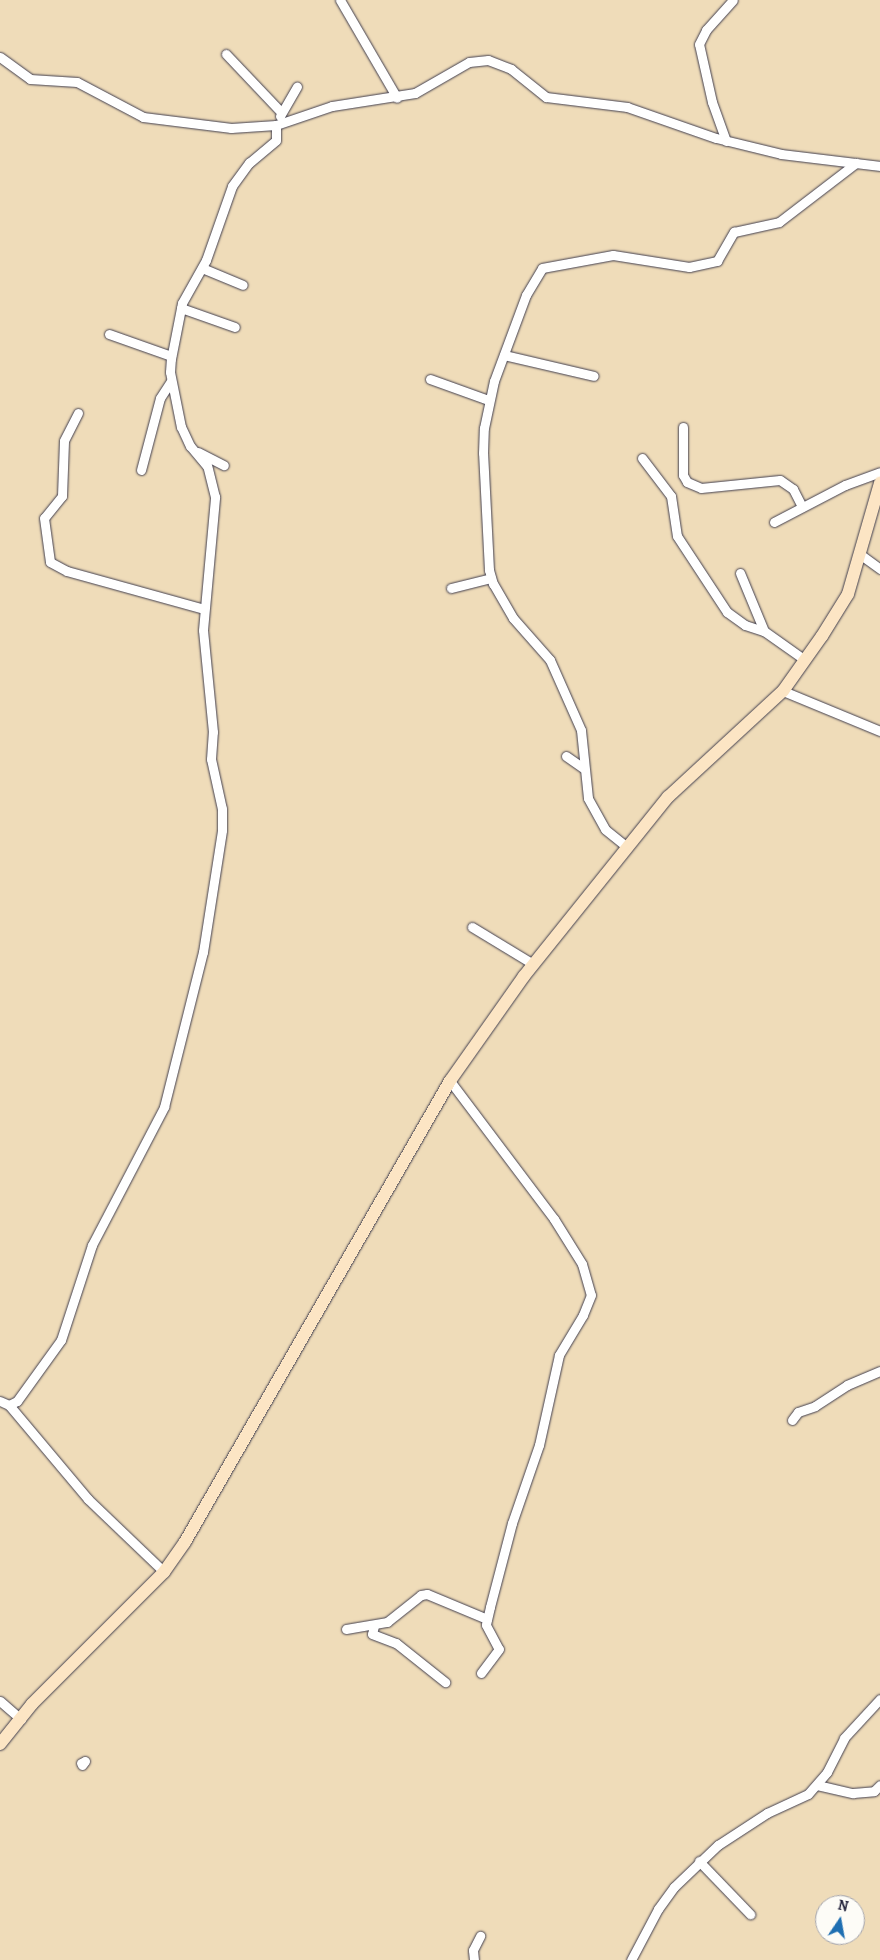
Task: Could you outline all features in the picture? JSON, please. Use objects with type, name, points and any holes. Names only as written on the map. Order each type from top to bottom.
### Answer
[{"type":"street","points":[[340,0],[398,98]]},
{"type":"street","points":[[726,141],[712,102],[699,44],[706,30],[733,0]]},
{"type":"street","points":[[226,54],[281,112]]},
{"type":"street","points":[[0,57],[30,79],[77,82],[153,119],[231,128],[278,125],[332,106],[398,98],[416,93],[468,62],[488,60],[510,69],[546,97],[628,107],[726,141],[781,154],[880,166]]},
{"type":"street","points":[[9,1405],[17,1401],[36,1379],[60,1340],[92,1245],[168,1094],[209,924],[221,838],[222,809],[211,759],[213,732],[204,656],[204,609],[215,496],[207,466],[194,450],[181,427],[171,381],[171,356],[181,308],[202,268],[232,186],[249,163],[276,140],[281,112],[297,86]]},
{"type":"street","points":[[627,847],[605,828],[588,798],[583,768],[581,730],[550,660],[513,618],[491,578],[484,453],[488,400],[526,295],[542,268],[613,254],[689,267],[717,261],[734,232],[779,222],[856,163]]},
{"type":"street","points":[[202,268],[243,285]]},
{"type":"street","points":[[181,308],[235,327]]},
{"type":"street","points":[[109,334],[171,356]]},
{"type":"street","points":[[504,355],[594,376]]},
{"type":"street","points":[[430,380],[488,400]]},
{"type":"street","points":[[141,470],[160,398],[171,381]]},
{"type":"street","points":[[78,413],[64,441],[62,496],[44,518],[50,562],[67,571],[204,609]]},
{"type":"street","points":[[683,427],[683,475],[687,482],[701,488],[780,480],[793,489],[802,507]]},
{"type":"street","points":[[194,450],[224,465]]},
{"type":"street","points":[[642,458],[671,496],[678,536],[718,601],[737,620],[764,631],[805,660]]},
{"type":"street","points":[[774,522],[844,485],[880,472]]},
{"type":"street","points":[[0,1744],[21,1718],[164,1572],[217,1491],[450,1081],[533,964],[668,797],[783,691],[805,660],[848,594],[862,555],[880,483]]},
{"type":"street","points":[[862,555],[880,569]]},
{"type":"street","points":[[740,573],[764,631]]},
{"type":"street","points":[[451,588],[491,578]]},
{"type":"street","points":[[783,691],[880,730]]},
{"type":"street","points":[[566,756],[583,768]]},
{"type":"street","points":[[472,927],[533,964]]},
{"type":"street","points":[[450,1081],[562,1230],[582,1264],[591,1295],[583,1315],[559,1355],[539,1445],[512,1523],[487,1619],[489,1632],[499,1649],[482,1673]]},
{"type":"street","points":[[792,1420],[798,1412],[815,1406],[847,1385],[880,1371]]},
{"type":"street","points":[[0,1401],[9,1405],[88,1499],[164,1572]]},
{"type":"street","points":[[346,1629],[374,1626],[398,1616],[415,1599],[427,1594],[487,1619]]},
{"type":"street","points":[[374,1626],[372,1634],[396,1643],[445,1682]]},
{"type":"street","points":[[631,1960],[658,1909],[699,1861],[750,1824],[802,1798],[817,1785],[844,1738],[880,1699]]},
{"type":"street","points":[[0,1701],[21,1718]]},
{"type":"street","points":[[817,1785],[853,1793],[874,1792],[880,1786]]},
{"type":"street","points":[[699,1861],[750,1914]]},
{"type":"street","points":[[474,1960],[473,1950],[480,1936]]}]
